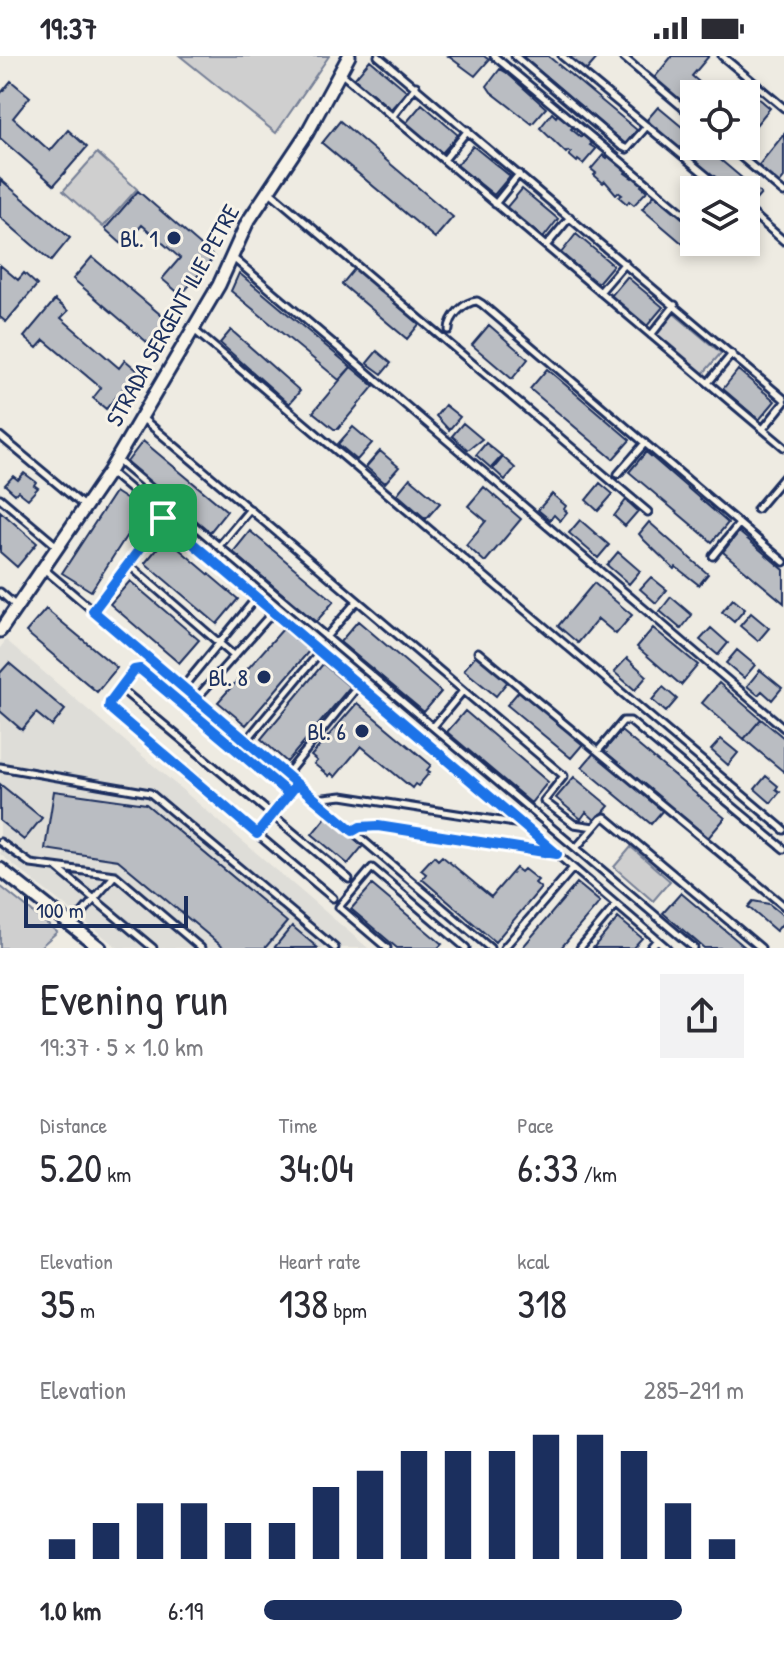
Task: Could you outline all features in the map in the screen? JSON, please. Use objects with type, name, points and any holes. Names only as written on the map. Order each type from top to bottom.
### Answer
[{"type":"street","name":"STRADA SERGENT ILIE PETRE","points":[[0,631],[117,460],[219,285],[247,223],[307,133],[349,56]]},
{"type":"street","points":[[0,869],[72,925],[92,946]]},
{"type":"lane","points":[[378,56],[675,305],[784,401],[763,429]]},
{"type":"lane","points":[[494,56],[680,210]]},
{"type":"lane","points":[[515,56],[621,146],[631,147],[647,126]]},
{"type":"lane","points":[[562,56],[707,176]]},
{"type":"lane","points":[[622,56],[680,105]]},
{"type":"lane","points":[[722,56],[784,108]]},
{"type":"lane","points":[[341,73],[784,447]]},
{"type":"lane","points":[[392,117],[416,86]]},
{"type":"lane","points":[[444,160],[468,130]]},
{"type":"lane","points":[[745,160],[784,193]]},
{"type":"lane","points":[[495,204],[519,174]]},
{"type":"lane","points":[[268,190],[648,512]]},
{"type":"lane","points":[[546,246],[570,217]]},
{"type":"lane","points":[[760,220],[784,241]]},
{"type":"lane","points":[[232,256],[784,728]]},
{"type":"lane","points":[[600,292],[625,263]]},
{"type":"lane","points":[[449,330],[449,324],[465,304],[477,301],[784,562]]},
{"type":"lane","points":[[651,335],[675,305]]},
{"type":"lane","points":[[192,329],[784,830]]},
{"type":"lane","points":[[708,383],[732,354]]},
{"type":"lane","points":[[142,417],[564,776],[544,801],[574,824],[594,827]]},
{"type":"lane","points":[[0,436],[86,508]]},
{"type":"lane","points":[[618,474],[645,443]]},
{"type":"lane","points":[[117,460],[694,948]]},
{"type":"lane","points":[[109,472],[667,948]]},
{"type":"lane","points":[[757,509],[784,477]]},
{"type":"lane","points":[[0,498],[58,547]]},
{"type":"lane","points":[[219,546],[250,509]]},
{"type":"lane","points":[[93,611],[163,518]]},
{"type":"lane","points":[[713,556],[739,524]]},
{"type":"lane","points":[[128,564],[234,656]]},
{"type":"lane","points":[[44,569],[490,948]]},
{"type":"lane","points":[[0,592],[17,607]]},
{"type":"lane","points":[[183,687],[257,597]]},
{"type":"lane","points":[[326,637],[357,601]]},
{"type":"lane","points":[[196,699],[273,612]]},
{"type":"lane","points":[[246,741],[320,652]]},
{"type":"lane","points":[[478,652],[784,906]]},
{"type":"lane","points":[[289,794],[140,669],[134,670],[109,707],[333,898]]},
{"type":"lane","points":[[286,775],[359,685]]},
{"type":"lane","points":[[120,688],[349,879]]},
{"type":"lane","points":[[433,727],[463,691]]},
{"type":"lane","points":[[598,751],[623,721],[630,721],[784,849]]},
{"type":"lane","points":[[0,767],[150,793],[335,948]]},
{"type":"lane","points":[[257,834],[297,784]]},
{"type":"lane","points":[[315,799],[342,796],[522,824]]},
{"type":"lane","points":[[576,848],[605,817],[761,948]]},
{"type":"lane","points":[[353,831],[360,827],[378,826],[557,854]]},
{"type":"lane","points":[[0,842],[24,861],[115,875],[201,948]]},
{"type":"lane","points":[[56,867],[153,948]]},
{"type":"lane","points":[[387,948],[339,907],[372,868],[461,947]]},
{"type":"lane","points":[[504,948],[573,868]]},
{"type":"lane","points":[[72,925],[115,875]]},
{"type":"lane","points":[[580,948],[616,905]]},
{"type":"lane","points":[[650,948],[657,940]]},
{"type":"shaded area","points":[[180,56],[329,56],[276,133]]},
{"type":"shaded area","points":[[97,153],[137,189],[103,227],[63,191]]},
{"type":"shaded area","points":[[673,313],[721,353],[702,375],[655,335]]},
{"type":"shaded area","points":[[6,640],[368,948],[118,948],[0,854],[0,648]]},
{"type":"shaded area","points":[[631,847],[670,881],[653,901],[614,867]]},
{"type":"shaded area","points":[[0,886],[57,932],[39,948],[0,948]]},
{"type":"building","points":[[448,56],[484,56],[489,60],[475,76]]},
{"type":"building","points":[[522,56],[548,56],[637,130],[625,144]]},
{"type":"building","points":[[568,56],[597,56],[598,57],[586,71]]},
{"type":"building","points":[[672,56],[709,56],[692,76],[697,80],[680,80],[680,100],[654,78]]},
{"type":"building","points":[[370,60],[407,91],[391,109],[354,79]]},
{"type":"building","points":[[500,69],[546,108],[532,124],[487,86]]},
{"type":"building","points":[[11,81],[30,97],[13,118],[50,151],[68,130],[87,147],[54,185],[0,138],[0,94]]},
{"type":"building","points":[[760,99],[770,108],[760,120]]},
{"type":"building","points":[[422,104],[458,135],[442,153],[406,123]]},
{"type":"building","points":[[658,107],[680,125],[680,150],[646,121]]},
{"type":"building","points":[[552,113],[556,117],[559,113],[574,126],[571,129],[593,142],[590,145],[596,149],[583,164],[577,162],[568,151],[566,153],[540,128]]},
{"type":"building","points":[[340,121],[453,217],[435,238],[322,143]]},
{"type":"building","points":[[784,134],[784,178],[779,184],[758,166]]},
{"type":"building","points":[[473,146],[510,176],[494,195],[457,165]]},
{"type":"building","points":[[603,155],[607,158],[609,155],[627,170],[625,173],[643,184],[641,186],[647,191],[634,205],[629,201],[627,204],[619,197],[622,195],[616,194],[605,181],[603,183],[594,175],[596,173],[591,169]]},
{"type":"building","points":[[692,160],[721,160],[740,176],[711,176]]},
{"type":"building","points":[[0,179],[70,238],[51,261],[0,217]]},
{"type":"building","points":[[522,189],[558,219],[543,238],[506,208]]},
{"type":"building","name":"Bl. 1","points":[[138,191],[214,257],[181,295],[162,279],[180,258],[142,225],[124,246],[105,229]]},
{"type":"building","points":[[655,194],[680,216],[680,241],[642,209]]},
{"type":"building","points":[[576,234],[613,265],[597,284],[561,253]]},
{"type":"building","name":"Bl. 1","points":[[92,257],[174,326],[155,349],[73,279]]},
{"type":"building","points":[[0,265],[18,280],[24,273],[37,285],[6,322],[0,317]]},
{"type":"building","points":[[356,267],[421,322],[407,339],[342,284]]},
{"type":"building","points":[[239,273],[351,367],[339,380],[231,291]]},
{"type":"building","points":[[627,277],[663,307],[647,326],[611,296]]},
{"type":"building","points":[[55,300],[68,311],[61,318],[119,368],[125,360],[138,371],[106,409],[93,398],[101,388],[44,340],[37,348],[24,337]]},
{"type":"building","points":[[489,325],[528,359],[512,379],[472,345]]},
{"type":"building","points":[[231,330],[300,391],[289,404],[220,343]]},
{"type":"building","points":[[377,351],[391,363],[382,374],[367,363]]},
{"type":"building","points":[[351,367],[374,386],[338,429],[334,429],[313,412]]},
{"type":"building","points":[[547,369],[630,440],[613,459],[530,389]]},
{"type":"building","points":[[738,370],[775,401],[759,420],[723,389]]},
{"type":"building","points":[[445,405],[460,417],[449,430],[436,416]]},
{"type":"building","points":[[463,423],[482,439],[468,450],[452,436]]},
{"type":"building","points":[[353,427],[372,443],[357,460],[338,444]]},
{"type":"building","points":[[143,441],[227,511],[210,532],[127,462]]},
{"type":"building","points":[[486,443],[502,456],[491,468],[476,455]]},
{"type":"building","points":[[380,451],[399,467],[385,483],[366,467]]},
{"type":"building","points":[[646,452],[728,523],[712,542],[629,472]]},
{"type":"building","points":[[503,457],[515,468],[505,480],[493,469]]},
{"type":"building","points":[[24,473],[36,482],[34,485],[38,488],[28,499],[18,491],[15,494],[5,485],[13,476],[18,480]]},
{"type":"building","points":[[410,478],[440,503],[426,519],[397,494]]},
{"type":"building","points":[[600,483],[613,494],[598,511],[586,500]]},
{"type":"building","points":[[484,487],[521,519],[485,562],[466,545],[486,521],[468,506]]},
{"type":"building","points":[[115,492],[143,510],[91,591],[62,573]]},
{"type":"building","points":[[552,494],[566,506],[564,509],[567,512],[560,521],[554,515],[550,520],[538,510]]},
{"type":"building","points":[[626,500],[638,511],[625,526],[614,516]]},
{"type":"building","points":[[0,511],[37,543],[17,567],[0,552]]},
{"type":"building","points":[[580,520],[609,545],[598,558],[569,533]]},
{"type":"building","points":[[649,522],[708,574],[699,585],[676,567],[674,569],[639,534]]},
{"type":"building","points":[[250,531],[334,601],[316,622],[233,552]]},
{"type":"building","points":[[739,532],[784,570],[784,603],[723,552]]},
{"type":"building","points":[[166,538],[238,599],[217,624],[145,563]]},
{"type":"building","points":[[618,552],[640,571],[629,584],[607,565]]},
{"type":"building","points":[[651,577],[667,590],[656,603],[640,589]]},
{"type":"building","points":[[130,581],[199,640],[179,663],[110,604]]},
{"type":"building","points":[[594,583],[632,615],[616,634],[598,619],[578,643],[558,626]]},
{"type":"building","points":[[671,597],[692,615],[681,629],[660,611]]},
{"type":"building","points":[[733,599],[745,609],[734,622],[722,612]]},
{"type":"building","points":[[46,609],[117,668],[97,692],[26,632]]},
{"type":"building","points":[[751,613],[769,628],[758,641],[740,626]]},
{"type":"building","points":[[358,621],[441,692],[424,712],[340,642]]},
{"type":"building","points":[[653,628],[698,665],[681,685],[637,647]]},
{"type":"building","points":[[711,628],[728,643],[718,655],[700,640]]},
{"type":"building","name":"Bl. 8","points":[[283,629],[309,651],[246,725],[218,702]]},
{"type":"building","points":[[737,650],[755,665],[744,678],[726,663]]},
{"type":"building","points":[[476,655],[508,681],[496,696],[464,670]]},
{"type":"building","points":[[627,658],[647,676],[635,690],[614,672]]},
{"type":"building","points":[[9,663],[65,710],[52,726],[36,713],[22,730],[0,711],[0,673]]},
{"type":"building","points":[[323,664],[350,687],[287,762],[261,739]]},
{"type":"building","points":[[760,670],[782,688],[772,700],[762,691],[758,695],[747,686]]},
{"type":"building","points":[[719,683],[761,719],[744,739],[702,703]]},
{"type":"building","points":[[663,687],[677,699],[666,712],[652,700]]},
{"type":"building","points":[[519,691],[583,744],[571,758],[507,705]]},
{"type":"building","name":"Bl. 6","points":[[357,703],[431,765],[427,770],[430,772],[418,786],[415,784],[412,788],[361,746],[335,777],[314,764],[317,761],[311,756]]},
{"type":"building","points":[[465,711],[548,782],[531,803],[447,732]]},
{"type":"building","points":[[761,719],[784,738],[784,772],[744,739]]},
{"type":"building","points":[[621,731],[725,818],[708,838],[604,751]]},
{"type":"building","points":[[721,739],[738,753],[728,765],[711,750]]},
{"type":"building","points":[[594,753],[663,810],[651,824],[582,767]]},
{"type":"building","points":[[766,776],[778,786],[776,789],[780,792],[771,803],[755,789]]},
{"type":"building","points":[[574,777],[609,806],[596,821],[586,812],[581,819],[556,798]]},
{"type":"building","points":[[0,784],[42,818],[24,840],[0,821]]},
{"type":"building","points":[[54,791],[146,804],[287,922],[265,948],[224,948],[118,860],[45,849]]},
{"type":"building","points":[[327,816],[363,846],[348,864],[312,834]]},
{"type":"building","points":[[434,856],[438,860],[442,856],[491,897],[516,868],[521,872],[524,869],[538,880],[535,883],[541,888],[495,942],[422,879],[426,874],[421,870]]},
{"type":"building","points":[[577,883],[600,902],[561,948],[522,948]]},
{"type":"building","points":[[372,885],[442,944],[438,948],[397,948],[351,909]]},
{"type":"building","points":[[681,893],[746,948],[704,948],[663,913]]},
{"type":"building","points":[[753,901],[769,904],[784,916],[784,922],[776,931],[748,907]]},
{"type":"building","points":[[618,918],[642,938],[633,948],[593,948]]},
{"type":"building","points":[[292,926],[318,948],[274,948]]},
{"type":"place","name":"Bl. 1","points":[[174,238]]},
{"type":"place","name":"Bl. 8","points":[[264,677]]},
{"type":"place","name":"Bl. 6","points":[[362,731]]},
{"type":"route","points":[[163,518],[93,611],[297,784],[257,834],[109,707],[134,670],[140,669],[289,794],[297,784],[353,831],[360,827],[378,826],[557,854],[163,518]]}]
